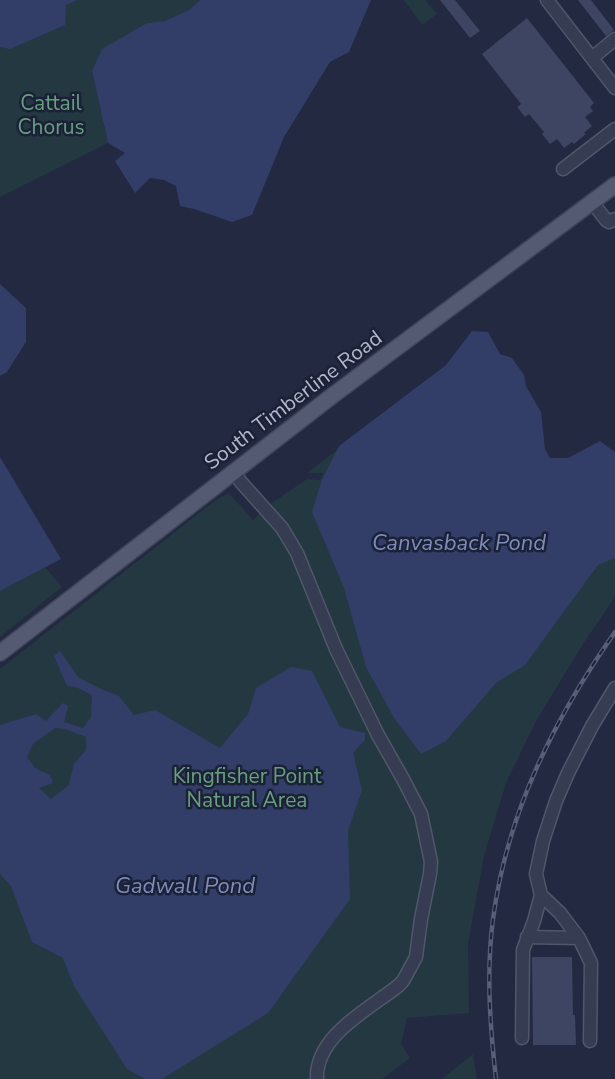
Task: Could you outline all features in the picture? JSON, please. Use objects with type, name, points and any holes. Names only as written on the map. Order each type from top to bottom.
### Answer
[{"type":"main road","name":"South Timberline Road","points":[[0,653],[332,396],[615,184]]},
{"type":"street","points":[[547,0],[615,88]]},
{"type":"street","points":[[592,58],[615,39]]},
{"type":"street","points":[[563,169],[615,129]]},
{"type":"street","points":[[592,202],[613,224]]},
{"type":"street","points":[[234,471],[240,481],[282,528],[297,553],[336,649],[378,735],[421,814],[431,862],[416,957],[398,986],[340,1029],[330,1042],[316,1070],[317,1079]]},
{"type":"street","points":[[590,1041],[591,963],[579,938],[560,913],[542,895],[536,874],[543,841],[556,801],[592,726],[615,688]]},
{"type":"street","points":[[522,1038],[523,950],[542,895]]},
{"type":"street","points":[[526,937],[579,938]]},
{"type":"green space","name":"Cattail Chorus","points":[[0,0],[200,0],[189,10],[165,21],[147,23],[92,72],[108,143],[0,197]]},
{"type":"green space","points":[[404,0],[425,0],[437,14],[422,25]]},
{"type":"green space","name":"Kingfisher Point Natural Area","points":[[471,347],[538,463],[615,516],[615,597],[536,721],[506,783],[484,856],[468,944],[469,1013],[407,1018],[401,1044],[410,1058],[382,1079],[0,1079],[0,669],[217,499],[229,493],[253,520],[269,505],[307,479],[320,480],[323,473],[307,473]]},
{"type":"green space","points":[[45,567],[62,587],[0,637],[0,591]]},
{"type":"green space","points":[[473,1054],[477,1079],[442,1079]]},
{"type":"water","points":[[0,0],[77,0],[66,5],[65,25],[10,49],[0,47]]},
{"type":"water","points":[[200,0],[371,0],[349,52],[330,62],[284,137],[252,215],[232,222],[180,206],[176,186],[164,180],[150,178],[135,193],[115,161],[125,153],[108,143],[92,71],[102,49],[147,23],[165,21],[189,10]]},
{"type":"water","points":[[0,284],[26,308],[26,342],[7,372],[0,376]]},
{"type":"water","name":"Canvasback Pond","points":[[472,331],[488,332],[500,354],[512,358],[524,375],[526,386],[541,412],[545,449],[550,458],[568,458],[600,441],[615,452],[615,558],[598,565],[525,665],[496,683],[446,741],[421,754],[394,718],[366,667],[344,588],[312,512],[322,480],[339,446],[446,365]]},
{"type":"water","points":[[0,457],[61,559],[0,591]]},
{"type":"water","name":"Gadwall Pond","points":[[60,651],[78,677],[119,696],[134,715],[155,710],[220,748],[248,714],[256,688],[291,667],[312,671],[340,727],[365,733],[365,740],[353,753],[362,790],[348,831],[350,899],[268,1013],[162,1079],[145,1079],[127,1069],[74,986],[63,958],[32,942],[11,886],[0,874],[0,725],[36,714],[46,721],[63,703],[68,706],[64,722],[83,728],[91,717],[92,695],[76,687],[67,686],[54,656]],"holes":[[[55,728],[65,729],[86,737],[86,750],[74,764],[69,785],[51,799],[39,788],[53,783],[50,775],[35,768],[27,757],[33,744]]]},
{"type":"building","points":[[440,0],[455,0],[480,31],[470,38]]},
{"type":"building","points":[[578,0],[591,0],[614,30],[606,36]]},
{"type":"building","points":[[527,18],[594,103],[590,107],[593,111],[585,117],[592,126],[574,144],[572,142],[564,148],[557,139],[550,144],[542,134],[544,132],[529,114],[525,117],[517,107],[521,104],[482,54]]},
{"type":"building","points":[[532,957],[572,957],[576,1045],[533,1045]]},
{"type":"railway","points":[[496,1079],[489,979],[491,939],[500,880],[509,842],[536,768],[553,733],[615,632]]}]
